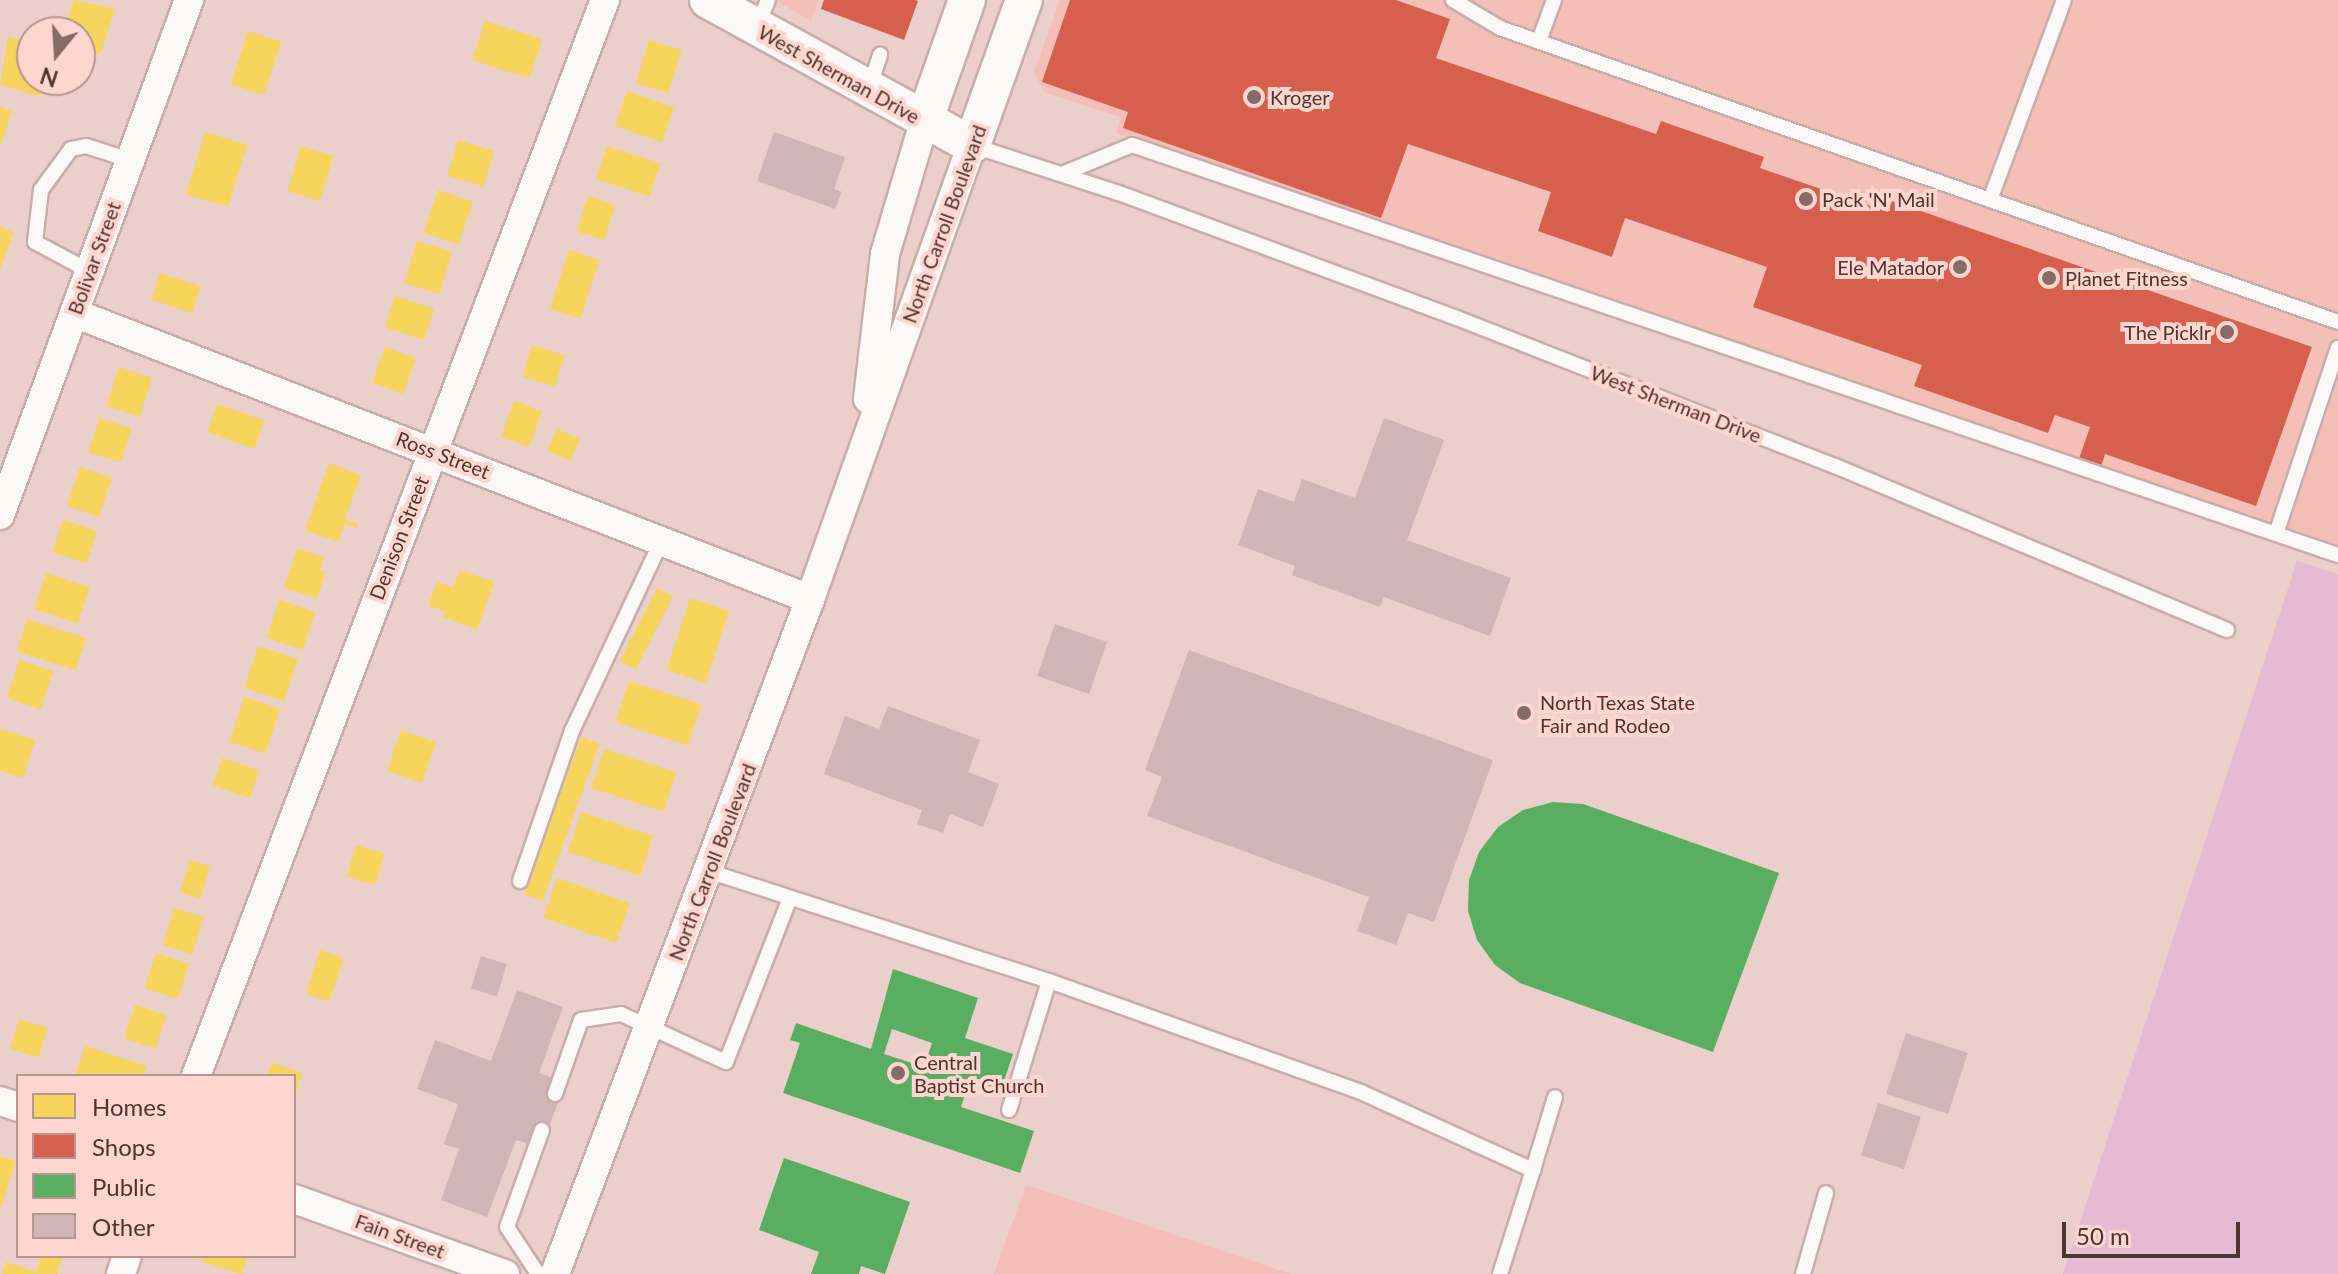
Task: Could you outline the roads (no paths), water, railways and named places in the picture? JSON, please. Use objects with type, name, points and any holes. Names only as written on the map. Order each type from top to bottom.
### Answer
[{"type":"street","name":"Bolivar Street","points":[[0,515],[189,0]]},
{"type":"street","name":"Denison Street","points":[[197,1074],[605,0]]},
{"type":"street","name":"West Sherman Drive","points":[[708,0],[762,14],[868,91],[972,145]]},
{"type":"street","name":"North Carroll Boulevard","points":[[863,448],[885,254],[924,122],[967,0]]},
{"type":"street","name":"North Carroll Boulevard","points":[[555,1274],[810,599],[1024,0]]},
{"type":"street","name":"Ross Street","points":[[74,313],[810,599]]},
{"type":"street","name":"Fain Street","points":[[296,1200],[505,1274]]},
{"type":"lane","points":[[1453,0],[1500,28],[2338,322]]},
{"type":"lane","points":[[1539,41],[1554,0]]},
{"type":"lane","points":[[1990,200],[2064,0]]},
{"type":"lane","points":[[868,91],[880,55]]},
{"type":"lane","name":"West Sherman Drive","points":[[972,145],[1119,193],[1821,460],[2227,630]]},
{"type":"lane","points":[[1062,174],[1132,145],[2338,555]]},
{"type":"lane","points":[[89,271],[35,242],[41,190],[71,149],[86,146],[130,160]]},
{"type":"lane","points":[[2276,534],[2338,348]]},
{"type":"lane","points":[[520,881],[572,731],[662,540]]},
{"type":"lane","points":[[708,871],[1049,981],[1363,1093],[1533,1170]]},
{"type":"lane","points":[[555,1094],[581,1020],[621,1014],[726,1062],[790,898]]},
{"type":"lane","points":[[1009,1110],[1049,981]]},
{"type":"lane","points":[[1500,1274],[1555,1097]]},
{"type":"lane","points":[[538,1274],[507,1227],[542,1130]]},
{"type":"lane","points":[[1803,1274],[1826,1193]]},
{"type":"place","name":"Kroger","points":[[1254,97]]},
{"type":"place","name":"Pack 'N' Mail","points":[[1806,199]]},
{"type":"place","name":"Ele Matador","points":[[1960,267]]},
{"type":"place","name":"Planet Fitness","points":[[2049,278]]},
{"type":"place","name":"The Picklr","points":[[2227,332]]},
{"type":"place","name":"North Texas State Fair and Rodeo","points":[[1524,713]]},
{"type":"place","name":"Central Baptist Church","points":[[898,1073]]}]
